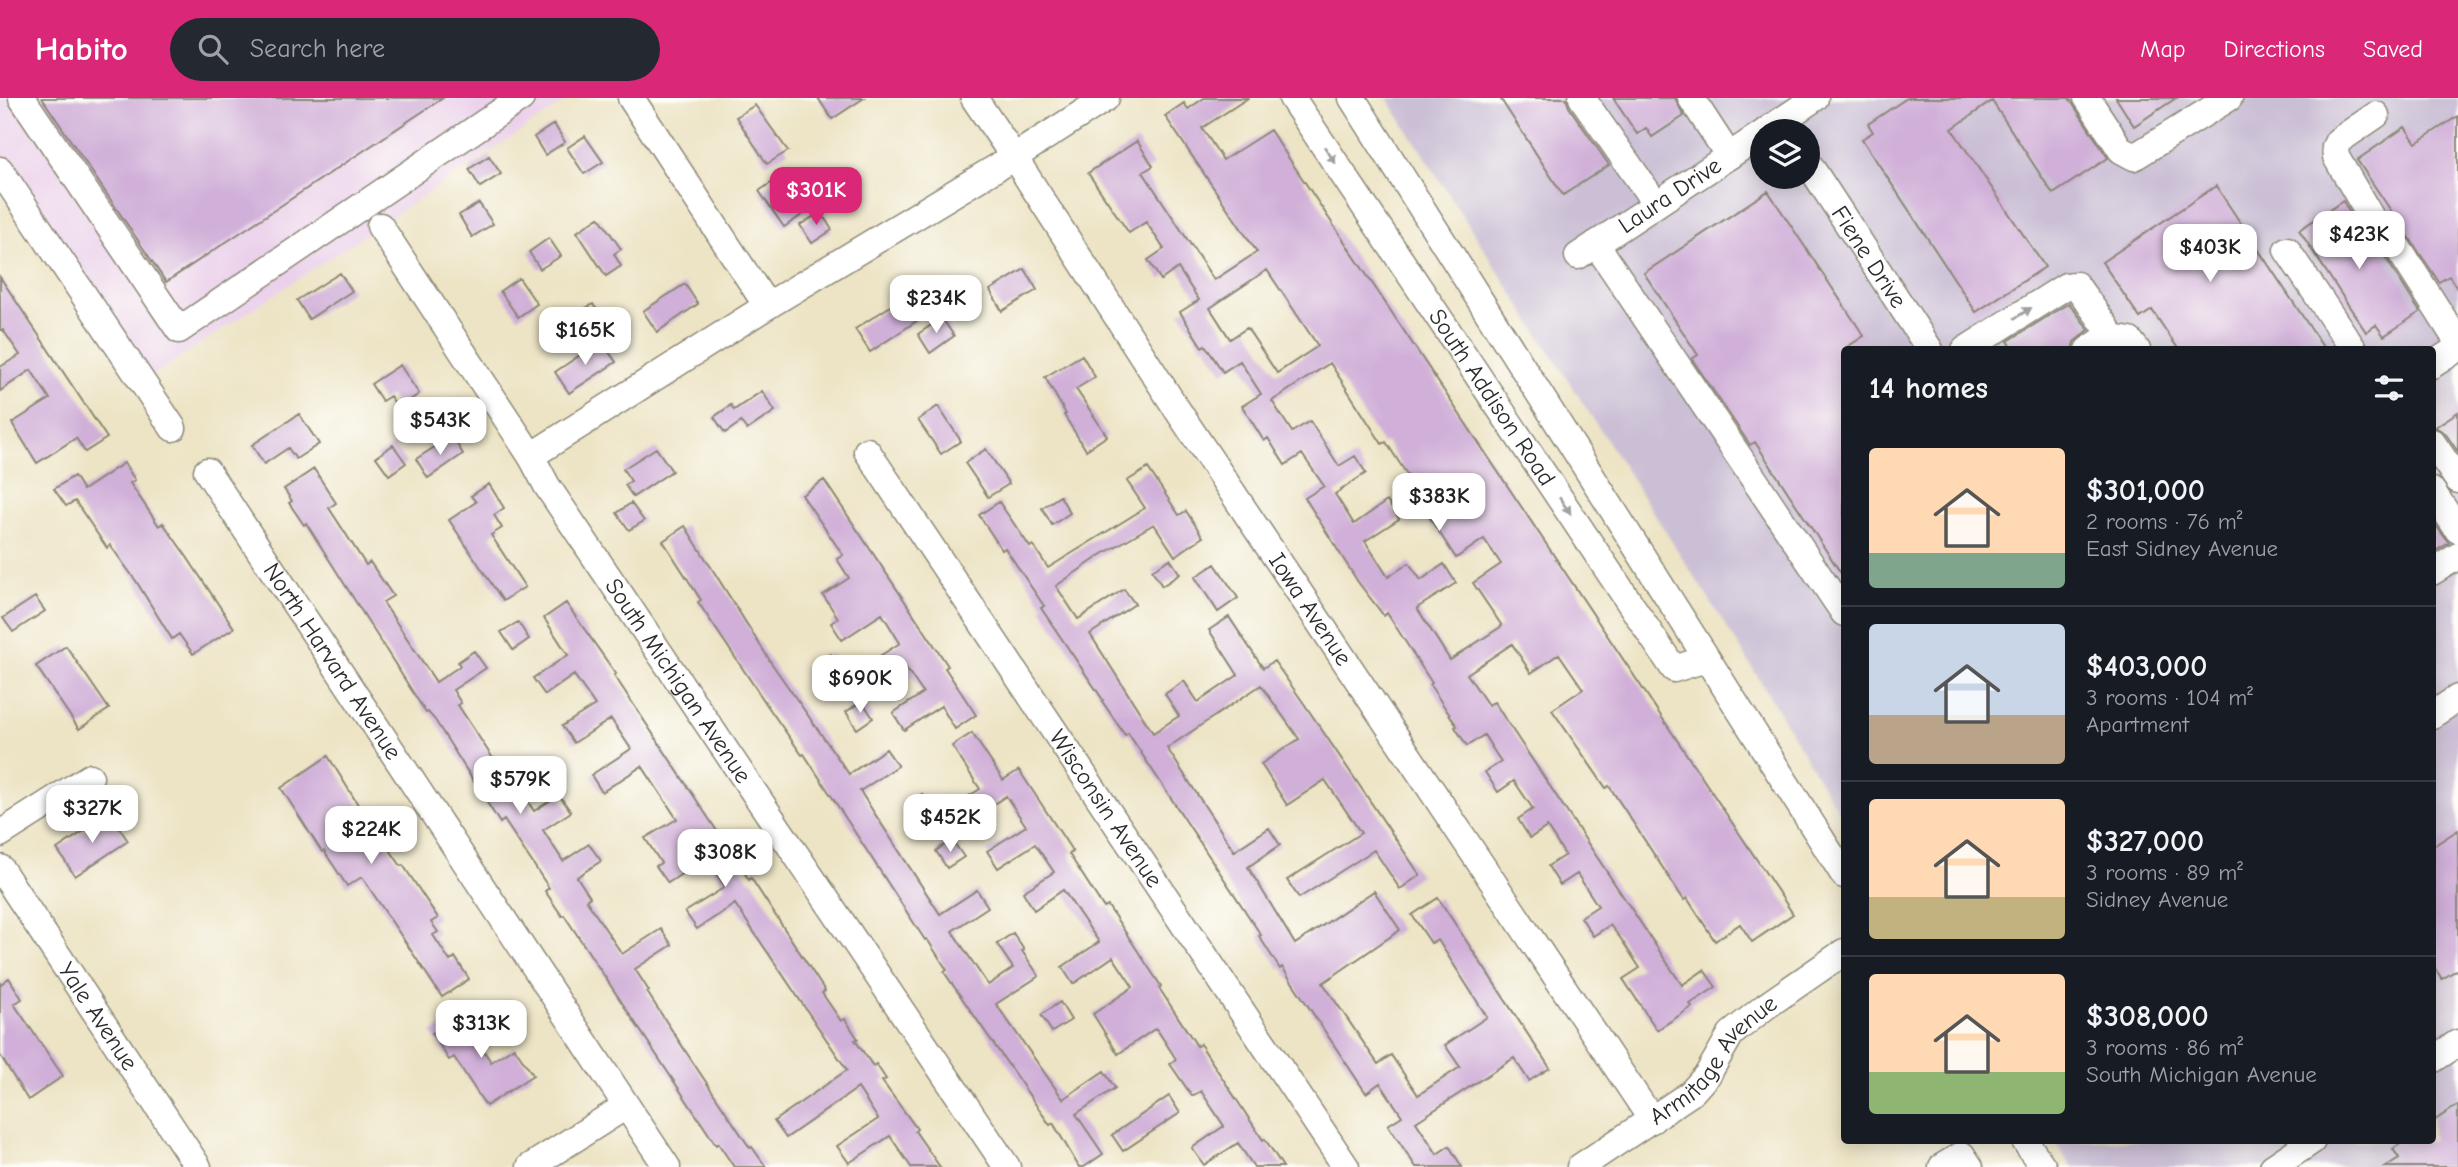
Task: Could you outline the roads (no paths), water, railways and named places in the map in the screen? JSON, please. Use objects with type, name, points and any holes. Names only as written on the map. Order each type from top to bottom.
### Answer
[{"type":"street","points":[[22,98],[178,330],[522,98]]},
{"type":"street","points":[[631,98],[767,306]]},
{"type":"street","name":"Iowa Avenue","points":[[974,98],[1180,414],[1652,1120]]},
{"type":"street","points":[[531,456],[767,306],[1014,157],[1106,98]]},
{"type":"street","name":"South Addison Road","points":[[1292,98],[1674,669],[1706,659]]},
{"type":"street","name":"South Addison Road","points":[[1352,98],[1841,870]]},
{"type":"street","points":[[1582,98],[1656,204]]},
{"type":"street","points":[[1691,98],[1729,156]]},
{"type":"street","points":[[2087,98],[2121,150],[2134,157],[2229,98]]},
{"type":"street","points":[[2376,115],[2338,141],[2335,147],[2336,157],[2380,233],[2393,240],[2458,342]]},
{"type":"street","name":"Laura Drive","points":[[1786,117],[1587,250],[1841,609]]},
{"type":"street","points":[[0,170],[173,428]]},
{"type":"street","name":"Fiene Drive","points":[[1820,181],[1927,346]]},
{"type":"street","name":"South Michigan Avenue","points":[[380,226],[531,456],[547,486],[1007,1167]]},
{"type":"street","points":[[2287,250],[2351,346]]},
{"type":"street","points":[[1971,346],[2066,286],[2076,285],[2107,328],[2106,338],[2094,346]]},
{"type":"street","points":[[2108,346],[2118,339],[2130,341],[2134,346]]},
{"type":"street","points":[[2436,362],[2458,348]]},
{"type":"street","points":[[2436,448],[2458,481]]},
{"type":"street","name":"Wisconsin Avenue","points":[[867,451],[1346,1167]]},
{"type":"street","name":"North Harvard Avenue","points":[[207,471],[667,1167]]},
{"type":"street","points":[[2436,497],[2458,530]]},
{"type":"street","points":[[2436,570],[2458,556]]},
{"type":"street","points":[[2436,712],[2458,698]]},
{"type":"street","points":[[0,834],[90,777]]},
{"type":"street","name":"Yale Avenue","points":[[0,868],[198,1167]]},
{"type":"street","name":"Armitage Avenue","points":[[1580,1167],[1691,1093],[1708,1074],[1731,1034],[1841,954]]},
{"type":"street","points":[[2436,1057],[2458,1043]]},
{"type":"street","points":[[530,1167],[626,1106]]},
{"type":"street","points":[[2027,1144],[2043,1167]]},
{"type":"street","points":[[2273,1167],[2308,1144]]},
{"type":"street","points":[[1942,1167],[1962,1155],[1970,1167]]}]
